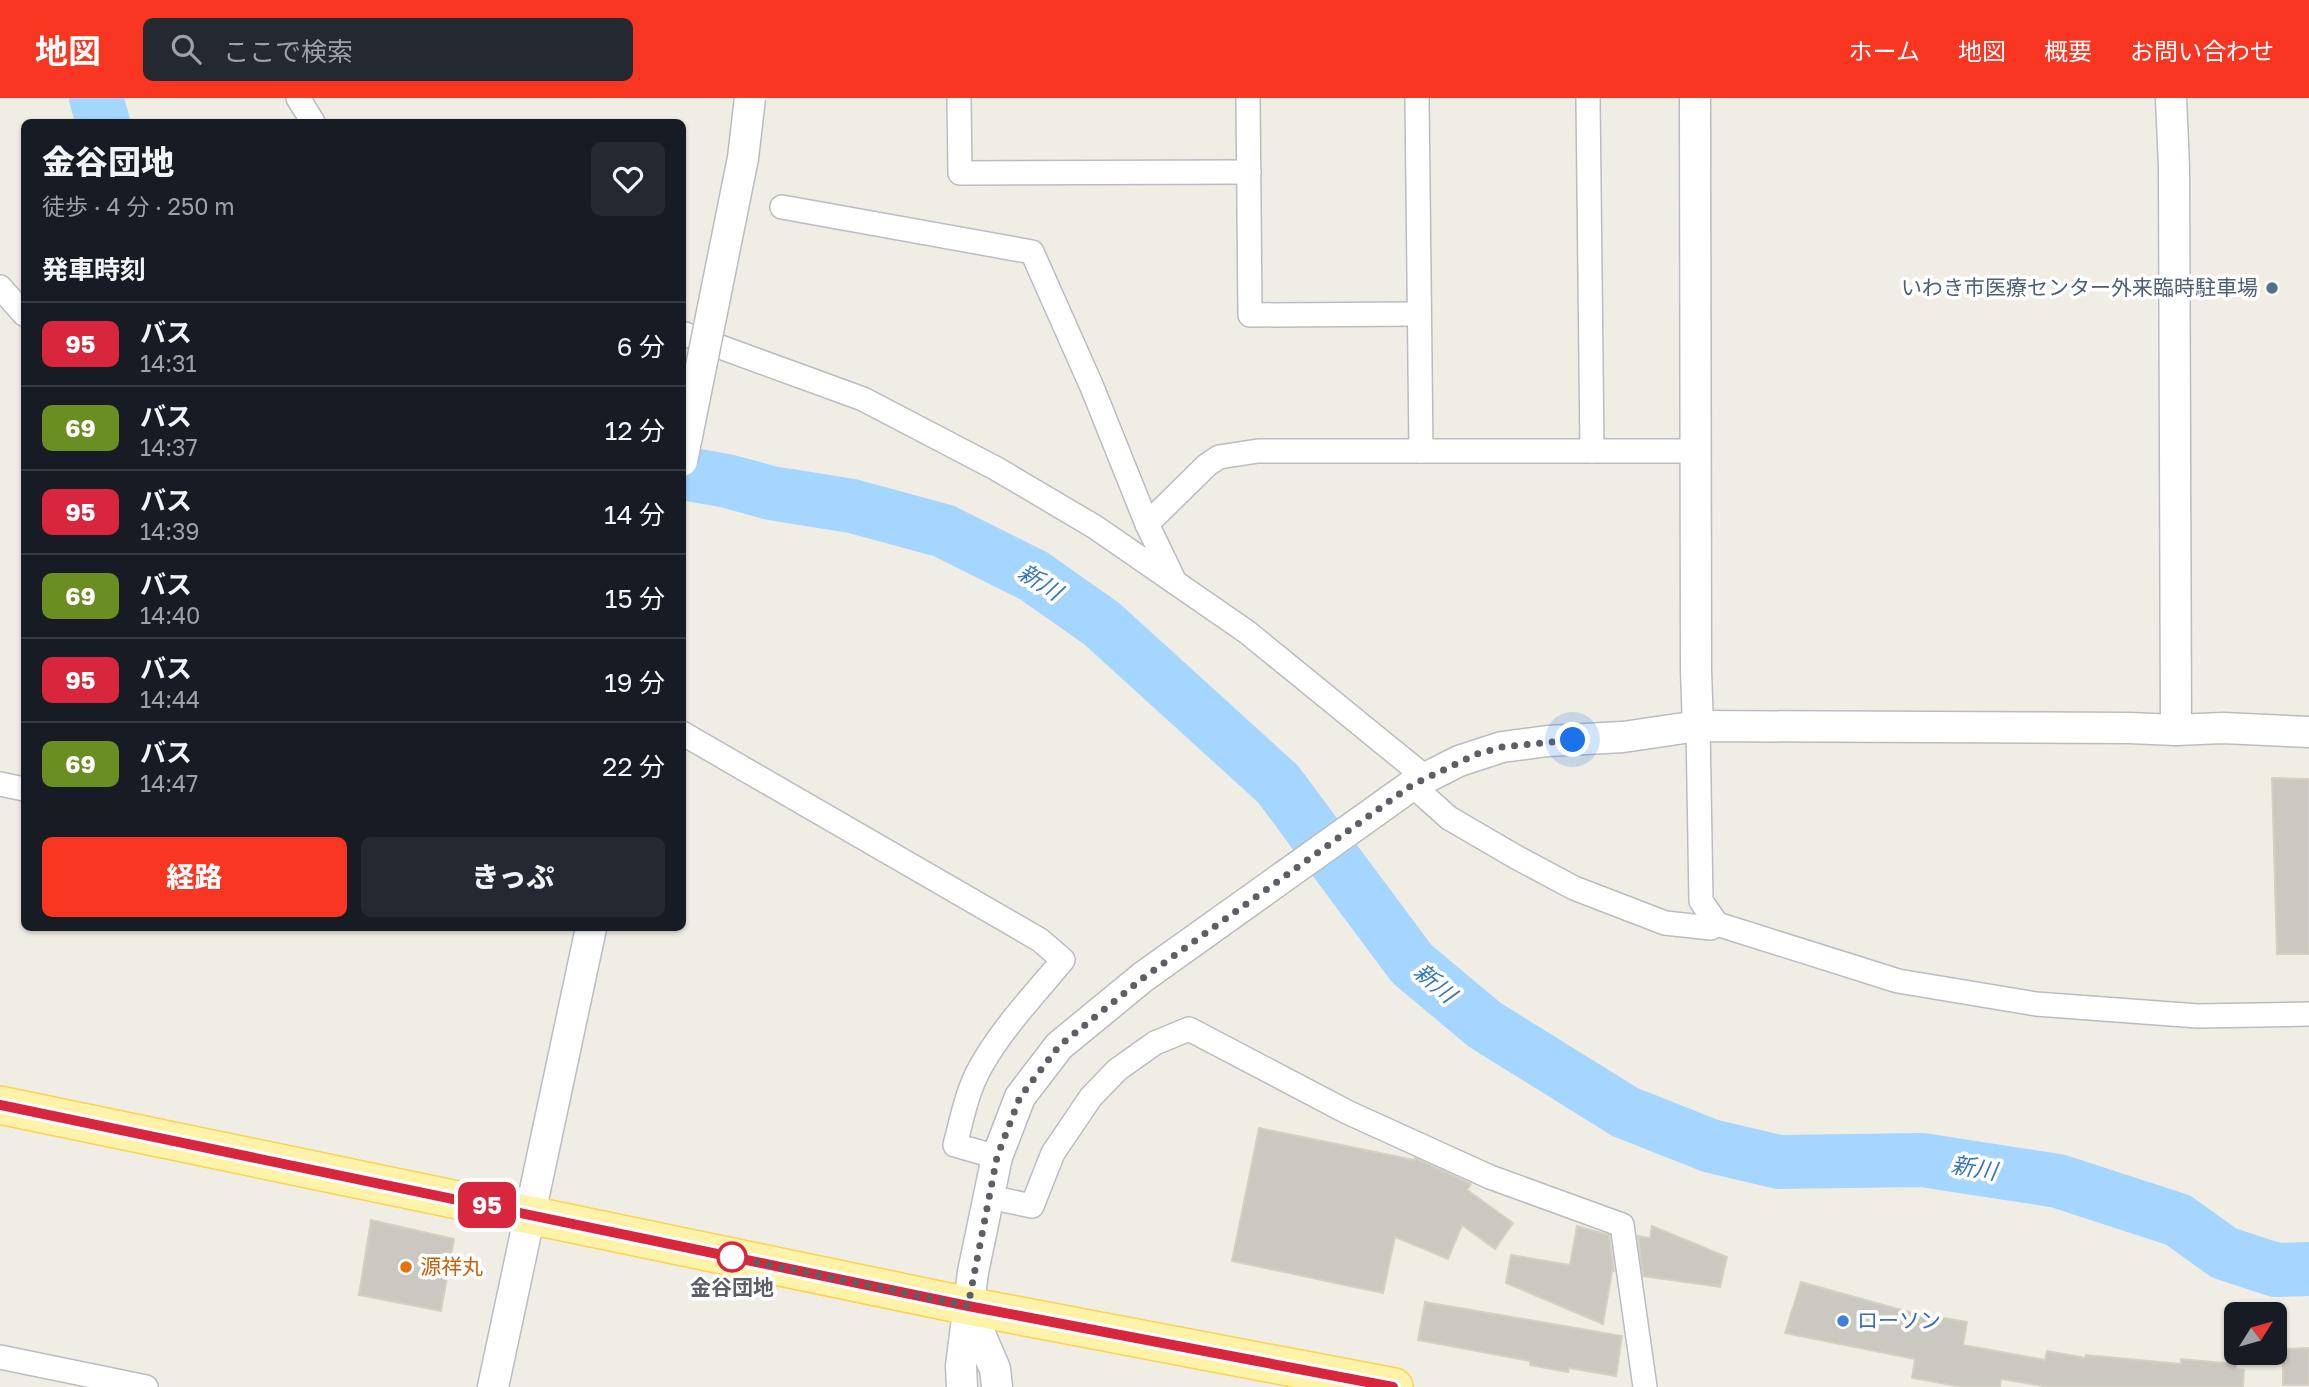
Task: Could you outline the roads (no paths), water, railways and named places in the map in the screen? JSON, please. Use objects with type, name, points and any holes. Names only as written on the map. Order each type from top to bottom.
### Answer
[{"type":"main road","points":[[0,1105],[968,1306],[1394,1387]]},
{"type":"street","points":[[298,98],[311,119]]},
{"type":"street","points":[[686,441],[743,158],[750,98]]},
{"type":"street","points":[[959,98],[960,173],[1249,172]]},
{"type":"street","points":[[1248,98],[1250,314],[1419,314]]},
{"type":"street","points":[[1417,98],[1421,451]]},
{"type":"street","points":[[1588,98],[1592,451]]},
{"type":"street","points":[[1695,98],[1696,671],[1701,901],[1717,924],[1898,981],[2036,1004],[2198,1016],[2309,1014]]},
{"type":"street","points":[[2171,98],[2174,181],[2176,730]]},
{"type":"street","points":[[782,207],[1032,252],[1092,387],[1147,524],[1174,581]]},
{"type":"street","points":[[0,287],[21,311]]},
{"type":"street","points":[[686,334],[863,399],[997,469],[1096,527],[1247,632],[1410,786],[1449,818],[1516,858],[1574,888],[1665,923],[1711,928],[1717,924]]},
{"type":"street","points":[[1147,524],[1207,465],[1219,457],[1258,451],[1696,451]]},
{"type":"street","points":[[962,1387],[961,1366],[968,1306],[997,1157],[1020,1097],[1059,1046],[1143,978],[1410,786],[1458,761],[1502,747],[1548,741],[1623,737],[1698,726],[2176,730],[2223,727],[2309,732]]},
{"type":"street","points":[[686,735],[1041,940],[1063,960],[1009,1026],[980,1068],[966,1103],[955,1145],[997,1157]]},
{"type":"street","points":[[0,785],[21,788]]},
{"type":"street","points":[[494,1387],[590,931]]},
{"type":"street","points":[[989,1197],[1032,1206],[1053,1153],[1091,1097],[1117,1070],[1155,1043],[1189,1029],[1359,1118],[1490,1177],[1622,1225],[1645,1387]]},
{"type":"street","points":[[968,1306],[995,1369],[997,1387]]},
{"type":"street","points":[[0,1357],[146,1387]]},
{"type":"waterway","name":"新川","points":[[96,98],[102,119]]},
{"type":"waterway","name":"新川","points":[[686,474],[771,493],[852,506],[944,531],[1034,576],[1102,624],[1278,784],[1412,964],[1485,1025],[1625,1112],[1711,1146],[1779,1162],[1922,1160],[2058,1181],[2178,1220],[2224,1253],[2276,1270],[2309,1269]]},
{"type":"place","name":"いわき市医療センター外来臨時駐車場","points":[[2272,288]]},
{"type":"place","name":"金谷団地","points":[[732,1257]]},
{"type":"place","name":"源祥丸","points":[[406,1267]]},
{"type":"place","name":"ローソン","points":[[1843,1321]]}]
